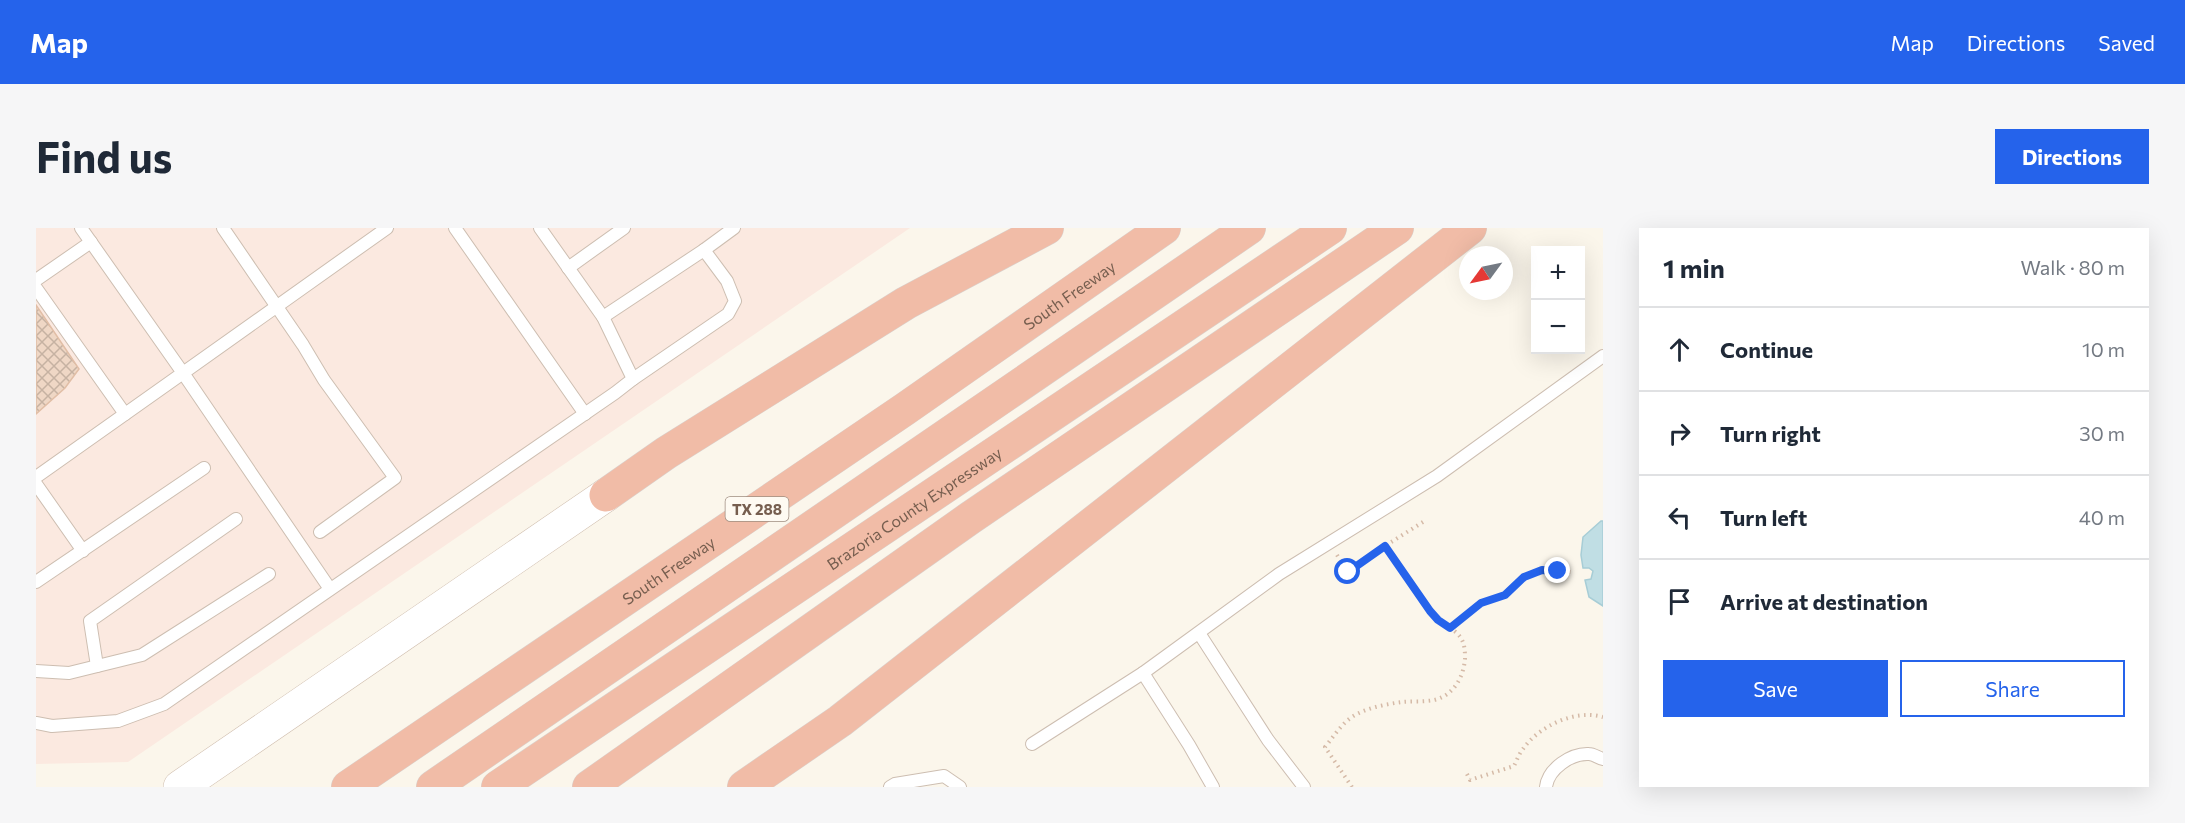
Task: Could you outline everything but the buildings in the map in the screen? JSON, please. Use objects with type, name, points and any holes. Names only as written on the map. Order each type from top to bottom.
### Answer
[{"type":"highway","points":[[606,495],[666,453],[906,303],[1047,228]]},
{"type":"highway","name":"South Freeway","points":[[348,787],[905,409],[1164,228]]},
{"type":"highway","points":[[433,787],[1249,228]]},
{"type":"highway","name":"Brazoria County Expressway","points":[[498,787],[1330,228]]},
{"type":"highway","points":[[589,787],[970,518],[1397,228]]},
{"type":"highway","points":[[744,787],[840,721],[1470,228]]},
{"type":"main road","points":[[180,787],[606,495]]},
{"type":"lane","points":[[81,228],[183,373],[330,590]]},
{"type":"lane","points":[[223,228],[324,380],[395,478],[320,532]]},
{"type":"lane","points":[[36,477],[387,228]]},
{"type":"lane","points":[[456,228],[585,414]]},
{"type":"lane","points":[[540,228],[603,317],[633,379]]},
{"type":"lane","points":[[568,268],[624,228]]},
{"type":"lane","points":[[710,228],[718,239]]},
{"type":"lane","points":[[603,317],[734,228]]},
{"type":"lane","points":[[36,280],[91,242]]},
{"type":"lane","points":[[36,723],[52,726],[118,721],[164,704],[728,314],[735,301],[727,281],[704,250]]},
{"type":"lane","points":[[36,288],[125,414]]},
{"type":"lane","points":[[1032,744],[1143,673],[1279,574],[1437,476],[1603,356]]},
{"type":"lane","points":[[36,582],[204,468]]},
{"type":"lane","points":[[36,484],[82,551]]},
{"type":"lane","points":[[97,666],[90,621],[237,519]]},
{"type":"lane","points":[[36,671],[69,673],[142,655],[269,574]]},
{"type":"lane","points":[[1199,633],[1268,740],[1304,787]]},
{"type":"lane","points":[[1143,673],[1213,787]]},
{"type":"lane","points":[[1546,787],[1546,780],[1564,760],[1590,754],[1603,759]]},
{"type":"lane","points":[[890,787],[895,784],[944,776],[960,787]]},
{"type":"path","points":[[1329,543],[1348,572],[1423,522]]},
{"type":"path","points":[[1353,787],[1325,747],[1343,724],[1374,707],[1398,702],[1436,700],[1456,686],[1464,668],[1462,638],[1430,611],[1385,546]]},
{"type":"path","points":[[1450,628],[1481,603],[1505,595],[1524,577],[1542,570],[1572,572]]},
{"type":"path","points":[[1467,774],[1470,780],[1514,766],[1523,748],[1541,730],[1562,720],[1584,715],[1603,717]]},
{"type":"shaded area","points":[[36,228],[910,228],[128,762],[36,764]]},
{"type":"water","points":[[1603,521],[1603,606],[1589,597],[1585,580],[1591,579],[1593,571],[1583,568],[1581,555],[1583,537]]},
{"type":"route","points":[[1348,572],[1385,546],[1430,611],[1450,628],[1481,603],[1505,595],[1524,577],[1542,570],[1558,571]]}]
